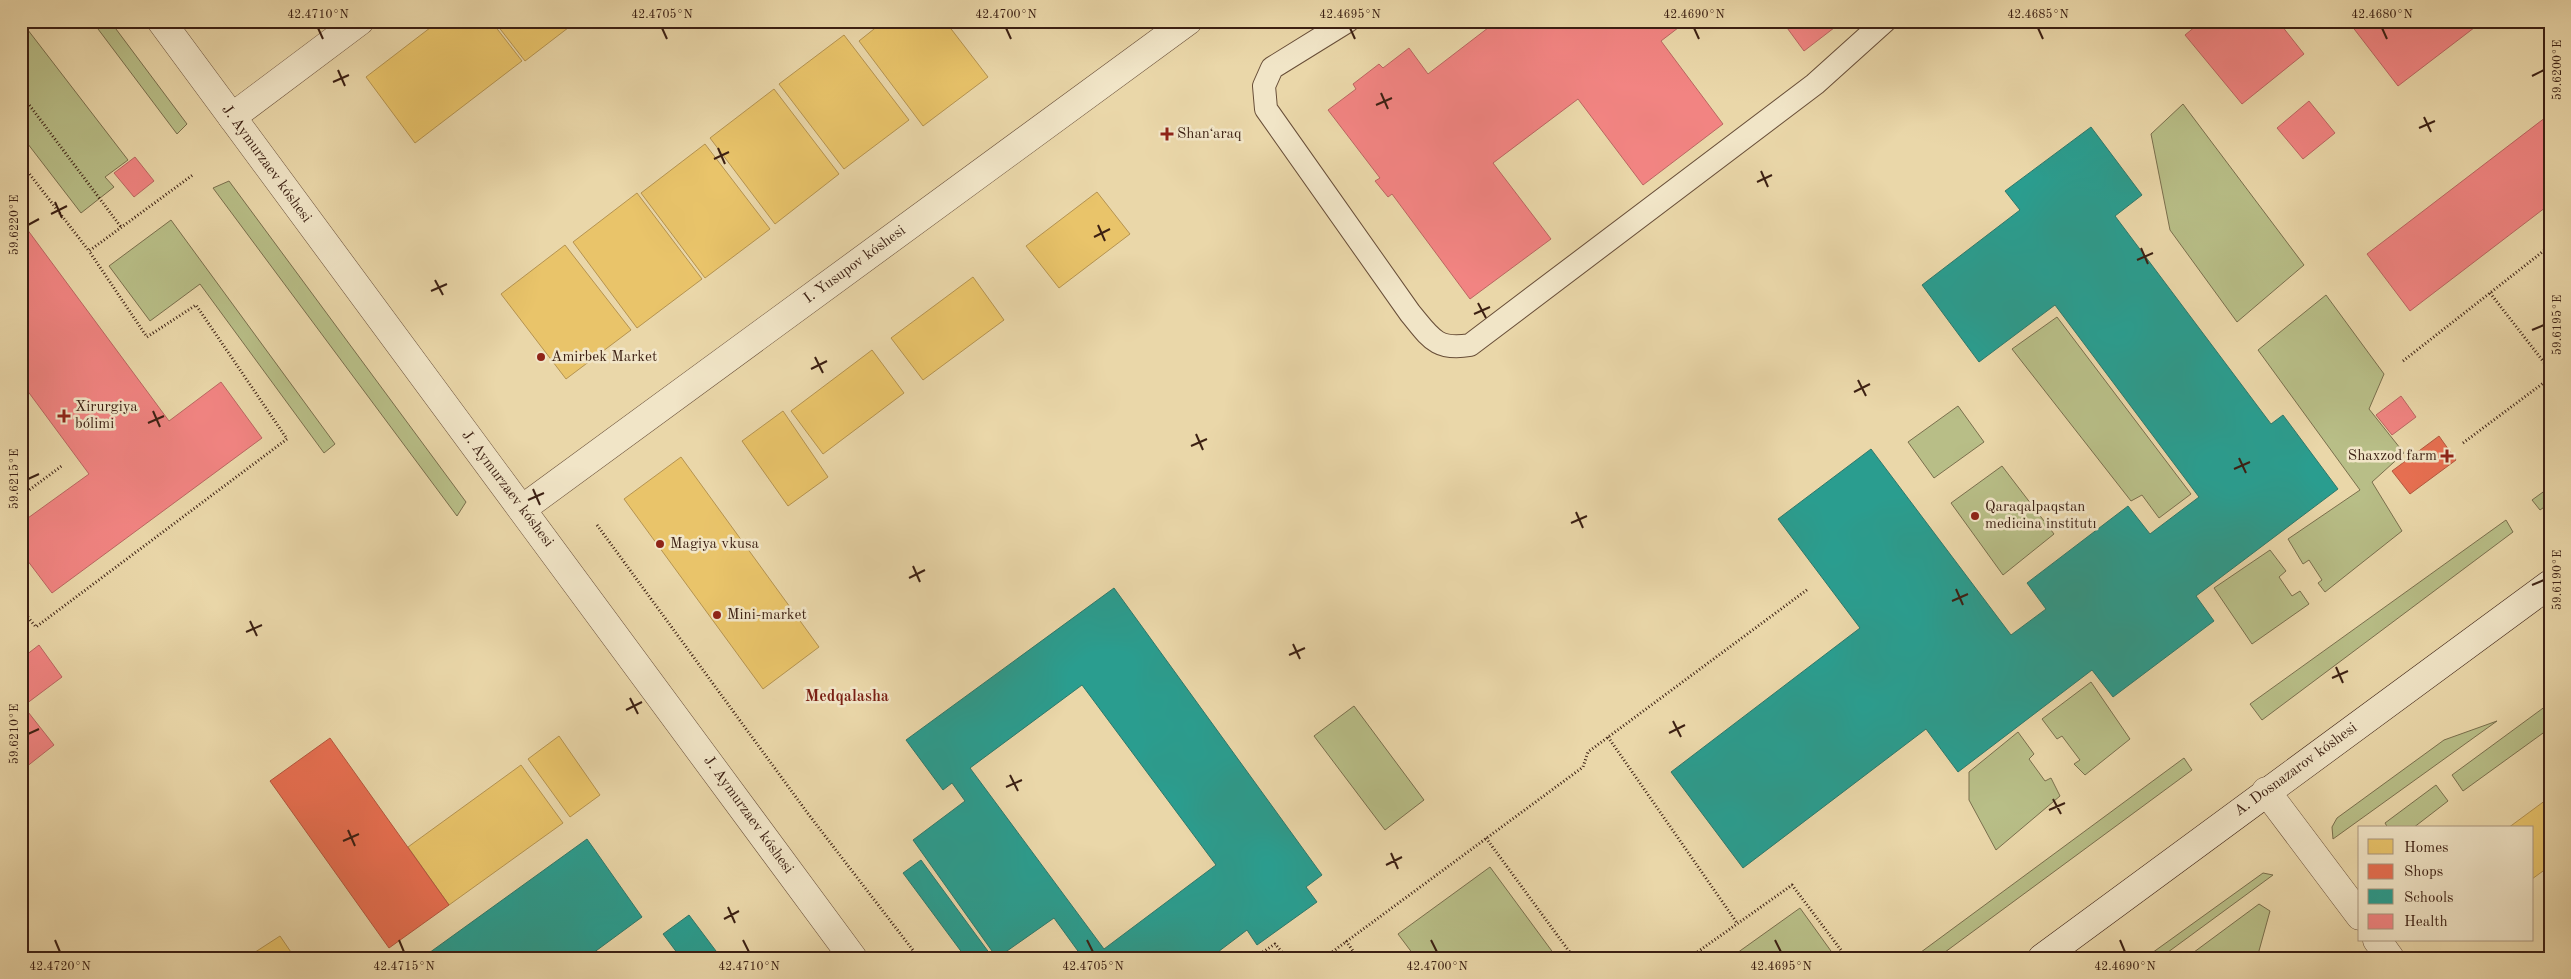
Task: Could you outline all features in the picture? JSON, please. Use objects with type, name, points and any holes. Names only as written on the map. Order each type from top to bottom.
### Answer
[{"type":"street","name":"J. Aymurzaev kóshesi","points":[[161,21],[853,958]]},
{"type":"street","points":[[232,117],[360,21]]},
{"type":"street","name":"I. Yusupov kóshesi","points":[[522,509],[1188,21]]},
{"type":"street","name":"A. Dosnazarov kóshesi","points":[[2042,958],[2550,584]]},
{"type":"street","points":[[2266,792],[2358,913]]},
{"type":"street","points":[[2378,942],[2390,958]]},
{"type":"lane","points":[[1348,21],[1272,68],[1264,86],[1266,110],[1410,313],[1436,343],[1454,348],[1470,345],[1815,84],[1885,21]]},
{"type":"path","points":[[21,94],[121,227]]},
{"type":"path","points":[[21,163],[89,251],[147,337],[196,305],[286,439],[36,627],[21,609]]},
{"type":"path","points":[[89,251],[194,174]]},
{"type":"path","points":[[2402,361],[2550,246]]},
{"type":"path","points":[[2490,293],[2550,370]]},
{"type":"path","points":[[2463,443],[2550,378]]},
{"type":"path","points":[[21,496],[63,465]]},
{"type":"path","points":[[21,478],[29,490]]},
{"type":"path","points":[[596,525],[809,815],[919,958]]},
{"type":"path","points":[[1324,958],[1583,767],[1588,752],[1808,589]]},
{"type":"path","points":[[1608,737],[1737,924]]},
{"type":"path","points":[[1486,838],[1574,958]]},
{"type":"path","points":[[1689,958],[1792,885],[1846,958]]},
{"type":"path","points":[[1346,942],[1358,958]]},
{"type":"path","points":[[1254,958],[1275,944],[1287,958]]},
{"type":"green space","points":[[21,21],[128,160],[105,177],[114,187],[81,213],[21,135]]},
{"type":"green space","points":[[92,21],[110,21],[187,124],[177,134]]},
{"type":"green space","points":[[2183,104],[2304,265],[2237,322],[2170,230],[2151,134]]},
{"type":"green space","points":[[229,181],[466,502],[457,516],[213,188]]},
{"type":"green space","points":[[171,220],[335,444],[324,453],[200,284],[150,321],[109,266]]},
{"type":"green space","points":[[2326,295],[2384,374],[2369,409],[2404,453],[2372,482],[2402,531],[2325,592],[2318,583],[2322,580],[2309,560],[2303,564],[2288,539],[2360,490],[2258,350]]},
{"type":"green space","points":[[2057,317],[2191,494],[2159,518],[2142,495],[2131,501],[2012,349]]},
{"type":"green space","points":[[1958,406],[1984,442],[1934,478],[1908,442]]},
{"type":"green space","points":[[2002,466],[2054,534],[2003,575],[1951,503]]},
{"type":"green space","points":[[2550,487],[2550,503],[2540,510],[2532,500]]},
{"type":"green space","points":[[2506,520],[2513,532],[2262,720],[2250,704]]},
{"type":"green space","points":[[2270,550],[2286,571],[2279,577],[2292,596],[2300,591],[2309,604],[2252,644],[2214,588]]},
{"type":"green space","points":[[2091,682],[2130,739],[2085,775],[2074,764],[2080,760],[2062,736],[2057,739],[2042,719]]},
{"type":"green space","points":[[2550,703],[2550,728],[2463,791],[2452,775]]},
{"type":"green space","points":[[1354,706],[1424,800],[1385,830],[1314,736]]},
{"type":"green space","points":[[2497,721],[2333,839],[2332,827],[2337,818],[2444,740]]},
{"type":"green space","points":[[2018,732],[2034,754],[2029,759],[2045,781],[2051,778],[2060,796],[1996,850],[1969,800],[1969,772]]},
{"type":"green space","points":[[2184,758],[2192,770],[1937,958],[1913,958]]},
{"type":"green space","points":[[2436,785],[2448,801],[2416,826],[2387,826],[2385,823]]},
{"type":"green space","points":[[1490,867],[1557,958],[1416,958],[1398,934]]},
{"type":"green space","points":[[2263,873],[2273,875],[2160,958],[2145,958]]},
{"type":"green space","points":[[2259,904],[2270,911],[2257,958],[2186,958]]},
{"type":"green space","points":[[1800,908],[1836,958],[1730,958]]},
{"type":"building: Homes","points":[[439,21],[491,21],[522,61],[415,143],[366,77]]},
{"type":"building: Homes","points":[[494,21],[577,21],[525,61]]},
{"type":"building: Homes","points":[[884,21],[945,21],[988,77],[923,126],[859,41]]},
{"type":"building: Homes","points":[[844,35],[909,120],[844,169],[779,84]]},
{"type":"building: Homes","points":[[774,89],[839,174],[775,224],[710,138]]},
{"type":"building: Homes","points":[[705,144],[770,229],[705,278],[641,193]]},
{"type":"building: Homes","points":[[1097,192],[1130,234],[1059,288],[1026,246]]},
{"type":"building: Homes","points":[[637,193],[702,279],[637,328],[573,242]]},
{"type":"building: Homes","points":[[565,245],[631,330],[566,379],[501,294]]},
{"type":"building: Homes","points":[[973,277],[1004,320],[923,380],[891,338]]},
{"type":"building: Homes","points":[[872,350],[904,393],[823,454],[791,411]]},
{"type":"building: Homes","points":[[783,411],[828,477],[788,506],[742,441]]},
{"type":"building: Homes","points":[[681,457],[819,647],[763,689],[624,499]]},
{"type":"building: Homes","points":[[559,736],[600,795],[570,817],[528,759]]},
{"type":"building: Homes","points":[[521,765],[563,823],[449,905],[408,847]]},
{"type":"building: Homes","points":[[2550,797],[2550,866],[2534,878],[2534,826],[2511,826]]},
{"type":"building: Homes","points":[[280,936],[295,958],[246,958]]},
{"type":"building: Shops","points":[[2439,436],[2456,460],[2410,494],[2392,471]]},
{"type":"building: Shops","points":[[330,738],[449,905],[389,948],[270,781]]},
{"type":"building: Schools","points":[[2091,127],[2142,195],[2115,216],[2271,424],[2283,415],[2338,489],[2196,596],[2214,621],[2113,697],[2092,670],[1958,772],[1926,729],[1743,868],[1671,772],[1860,628],[1778,519],[1871,449],[2011,635],[2046,609],[2027,583],[2128,506],[2150,534],[2199,497],[2055,305],[1979,362],[1922,285],[2020,210],[2005,191]]},
{"type":"building: Schools","points":[[1114,588],[1322,875],[1306,887],[1317,902],[1257,945],[1247,930],[1210,958],[1083,958],[1054,918],[997,958],[913,840],[965,801],[952,783],[943,790],[906,740]],"holes":[[[1082,685],[1216,865],[1104,949],[970,768]]]},
{"type":"building: Schools","points":[[587,839],[642,917],[589,956],[590,958],[422,958]]},
{"type":"building: Schools","points":[[921,860],[993,958],[966,958],[903,873]]},
{"type":"building: Schools","points":[[689,915],[721,958],[681,958],[663,934]]},
{"type":"building: Health","points":[[1497,21],[1687,21],[1661,41],[1723,124],[1643,185],[1578,99],[1493,163],[1551,239],[1470,299],[1392,194],[1388,197],[1375,181],[1380,178],[1328,110],[1356,89],[1353,84],[1379,64],[1383,68],[1409,48],[1428,74]]},
{"type":"building: Health","points":[[1782,21],[1843,21],[1804,51]]},
{"type":"building: Health","points":[[2202,21],[2278,21],[2304,54],[2242,104],[2185,35]]},
{"type":"building: Health","points":[[2348,21],[2483,21],[2398,86]]},
{"type":"building: Health","points":[[2309,101],[2335,133],[2303,159],[2277,128]]},
{"type":"building: Health","points":[[2550,114],[2550,204],[2410,311],[2367,254]]},
{"type":"building: Health","points":[[135,157],[154,181],[134,197],[114,173]]},
{"type":"building: Health","points":[[21,221],[169,421],[221,382],[262,438],[52,593],[21,552],[21,523],[89,474],[21,382]]},
{"type":"building: Health","points":[[2401,396],[2416,417],[2392,435],[2376,415]]},
{"type":"building: Health","points":[[39,645],[62,677],[26,704],[21,698],[21,659]]},
{"type":"building: Health","points":[[21,703],[54,745],[21,771]]},
{"type":"place","name":"Shanʻaraq","points":[[1167,134]]},
{"type":"place","name":"Amirbek Market","points":[[541,357]]},
{"type":"place","name":"Xirurgiya bólimi","points":[[64,416]]},
{"type":"place","name":"Shaxzod farm","points":[[2447,456]]},
{"type":"place","name":"Qaraqalpaqstan medicina institutı","points":[[1975,516]]},
{"type":"place","name":"Magiya vkusa","points":[[660,544]]},
{"type":"place","name":"Mini-market","points":[[717,615]]},
{"type":"district","name":"Medqalasha","points":[[847,697]]}]
